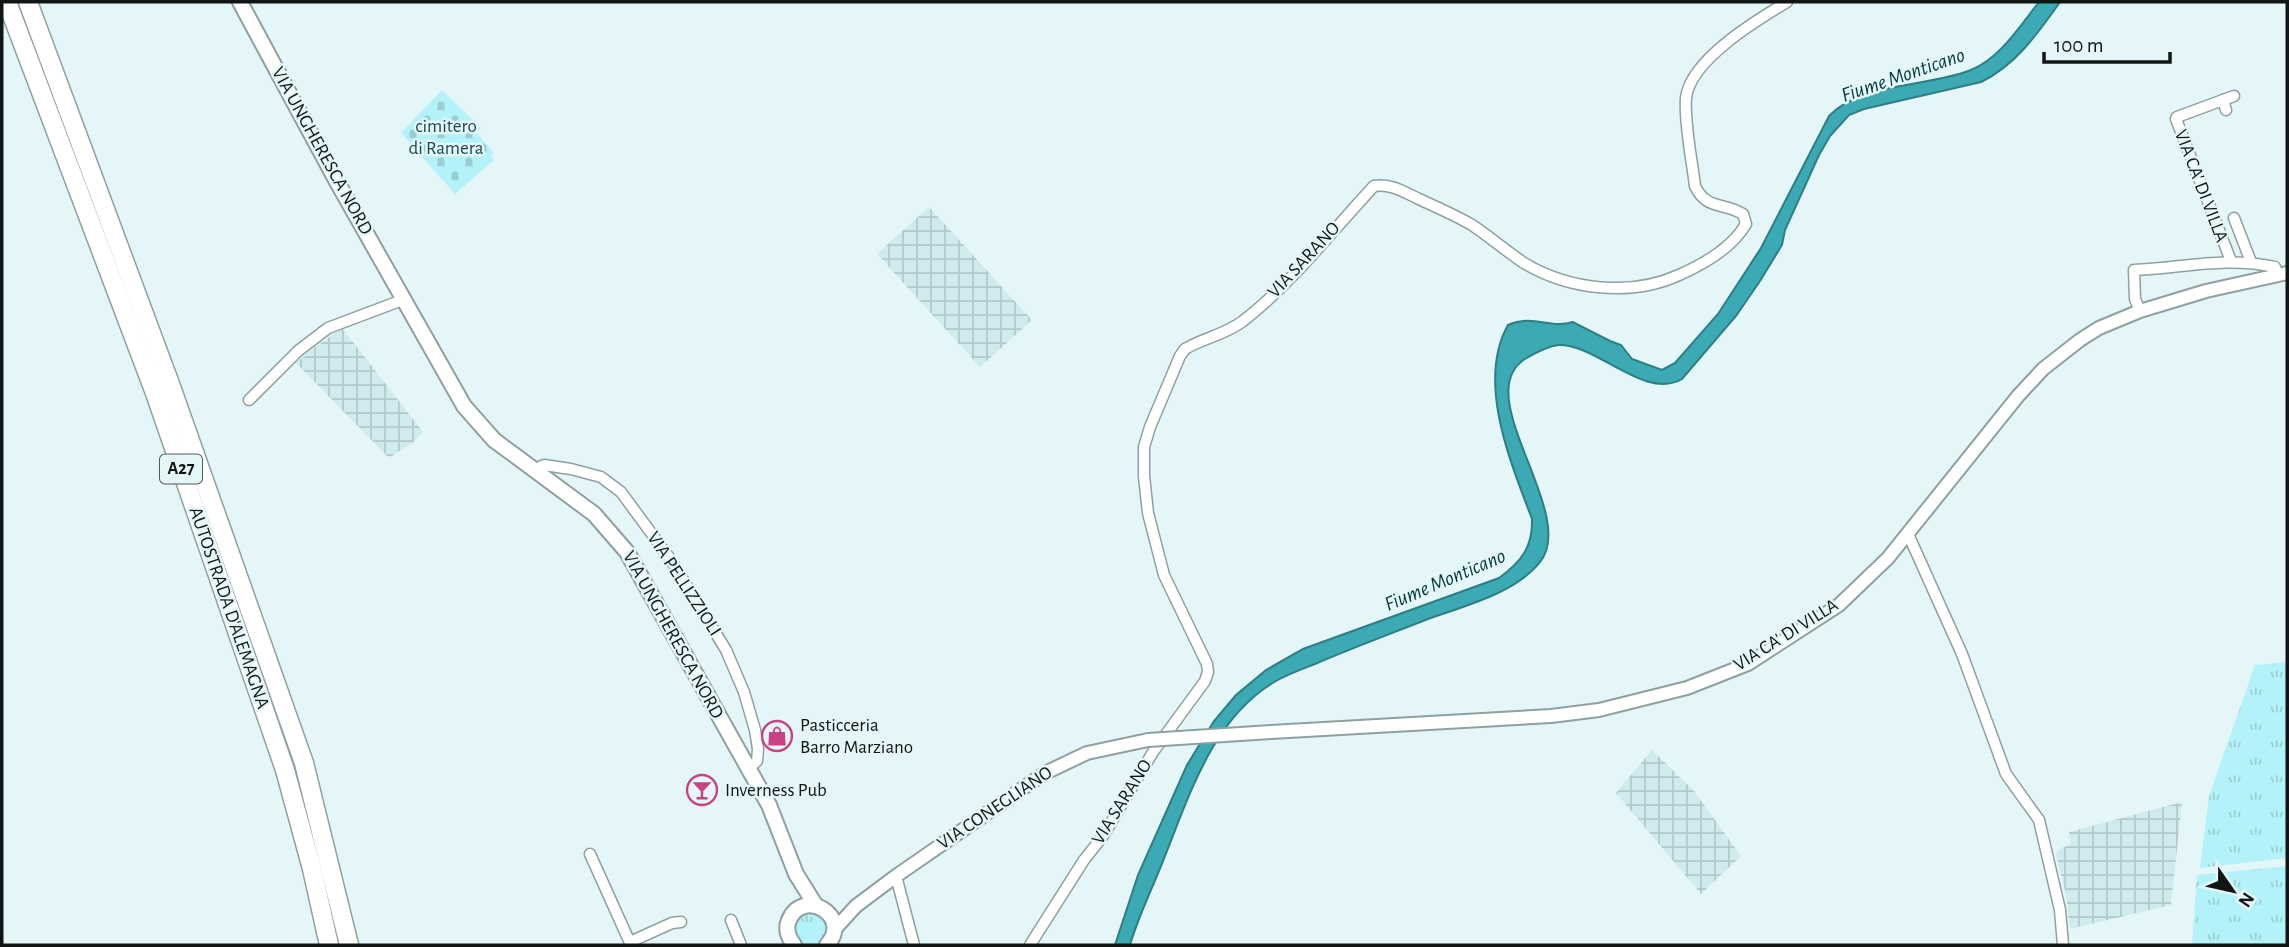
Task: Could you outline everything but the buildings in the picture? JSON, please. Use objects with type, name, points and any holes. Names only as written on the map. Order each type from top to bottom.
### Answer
[{"type":"highway","name":"AUTOSTRADA D'ALEMAGNA","points":[[7,2],[155,393],[285,770],[329,945]]},
{"type":"highway","name":"AUTOSTRADA D'ALEMAGNA","points":[[28,2],[170,384],[304,764],[349,945]]},
{"type":"main road","name":"VIA UNGHERESCA NORD","points":[[240,2],[336,180],[464,406],[494,440],[594,514],[628,552],[774,814],[796,874],[821,908]]},
{"type":"main road","name":"VIA UNGHERESCA NORD","points":[[796,874],[796,910]]},
{"type":"main road","name":"VIA CONEGLIANO","points":[[796,910],[809,905],[821,908],[831,916],[831,940]]},
{"type":"main road","points":[[791,943],[788,923],[796,910]]},
{"type":"street","name":"VIA SARANO","points":[[1030,945],[1084,860],[1103,836],[1153,752],[1205,681],[1208,672],[1207,664],[1164,575],[1148,513],[1144,476],[1144,447],[1150,427],[1185,349],[1241,323],[1305,262],[1374,186],[1385,184],[1472,225],[1534,268],[1566,280],[1599,287],[1623,288],[1661,283],[1690,270],[1722,250],[1739,235],[1746,223],[1743,214],[1735,209],[1710,203],[1700,197],[1695,186],[1686,96],[1697,74],[1714,54],[1742,29],[1787,2]]},
{"type":"street","name":"VIA CA' DI VILLA","points":[[2231,261],[2176,119],[2224,105],[2234,96]]},
{"type":"street","points":[[2234,218],[2250,262]]},
{"type":"street","name":"VIA CA' DI VILLA","points":[[2140,312],[2135,299],[2134,270],[2231,261],[2275,267],[2283,274]]},
{"type":"street","name":"VIA CA' DI VILLA","points":[[1148,740],[1572,714],[1623,705],[1687,688],[1748,664],[1839,605],[1888,558],[2018,396],[2043,369],[2080,340],[2099,328],[2140,312],[2206,291],[2283,274]]},
{"type":"street","points":[[249,400],[298,351],[327,328],[405,299]]},
{"type":"street","name":"VIA PELLIZZIOLI","points":[[533,470],[544,465],[557,466],[607,481],[621,492],[648,528],[717,632],[744,692],[758,749],[757,761],[748,769]]},
{"type":"street","points":[[1908,534],[1962,654],[2006,774],[2039,820],[2060,910],[2063,945]]},
{"type":"street","name":"VIA CONEGLIANO","points":[[831,940],[856,906],[1045,773],[1087,753],[1148,740]]},
{"type":"street","points":[[590,854],[630,944],[672,923],[681,922]]},
{"type":"street","points":[[896,876],[914,945]]},
{"type":"street","name":"VIA CONEGLIANO","points":[[821,908],[856,906]]},
{"type":"street","points":[[731,920],[741,945]]},
{"type":"shaded area","points":[[2039,2],[2060,2],[2016,57],[1994,75],[1981,82],[1864,109],[1849,115],[1830,136],[1819,155],[1785,230],[1782,245],[1760,281],[1736,316],[1682,379],[1668,384],[1653,383],[1637,378],[1589,353],[1559,345],[1546,348],[1525,359],[1511,376],[1509,399],[1515,426],[1546,515],[1548,541],[1540,562],[1530,573],[1504,590],[1295,672],[1276,681],[1254,697],[1235,716],[1205,761],[1130,945],[1115,945],[1138,875],[1187,765],[1214,721],[1236,695],[1266,670],[1303,649],[1499,578],[1514,566],[1524,553],[1530,538],[1532,519],[1507,448],[1496,397],[1495,371],[1499,347],[1508,325],[1525,321],[1557,324],[1573,322],[1621,345],[1632,359],[1662,370],[1675,363],[1718,314],[1761,248],[1829,116],[1859,97],[1936,80],[1981,65],[2009,40]]},
{"type":"shaded area","points":[[929,207],[1032,320],[980,367],[877,254]]},
{"type":"shaded area","points":[[342,328],[423,432],[389,458],[296,363]]},
{"type":"shaded area","points":[[1652,750],[1694,791],[1741,856],[1701,894],[1616,793]]},
{"type":"shaded area","points":[[2182,802],[2171,905],[2070,929],[2066,894],[2056,855],[2058,850],[2071,844],[2069,832]]},
{"type":"green space","name":"cimitero di Ramera","points":[[442,90],[481,128],[476,132],[494,153],[491,156],[494,160],[455,194],[401,133]]},
{"type":"green space","points":[[2287,662],[2287,858],[2200,868],[2209,796],[2255,665]]},
{"type":"green space","points":[[2287,866],[2287,945],[2192,945],[2197,875]]},
{"type":"green space","points":[[811,912],[823,917],[828,929],[823,941],[811,946],[799,941],[794,929],[799,917]]},
{"type":"place","name":"Pasticceria Barro Marziano","points":[[777,736]]},
{"type":"place","name":"Inverness Pub","points":[[702,790]]},
{"type":"water label","name":"Fiume Monticano","points":[[1903,75]]},
{"type":"water label","name":"Fiume Monticano","points":[[1445,580]]}]
